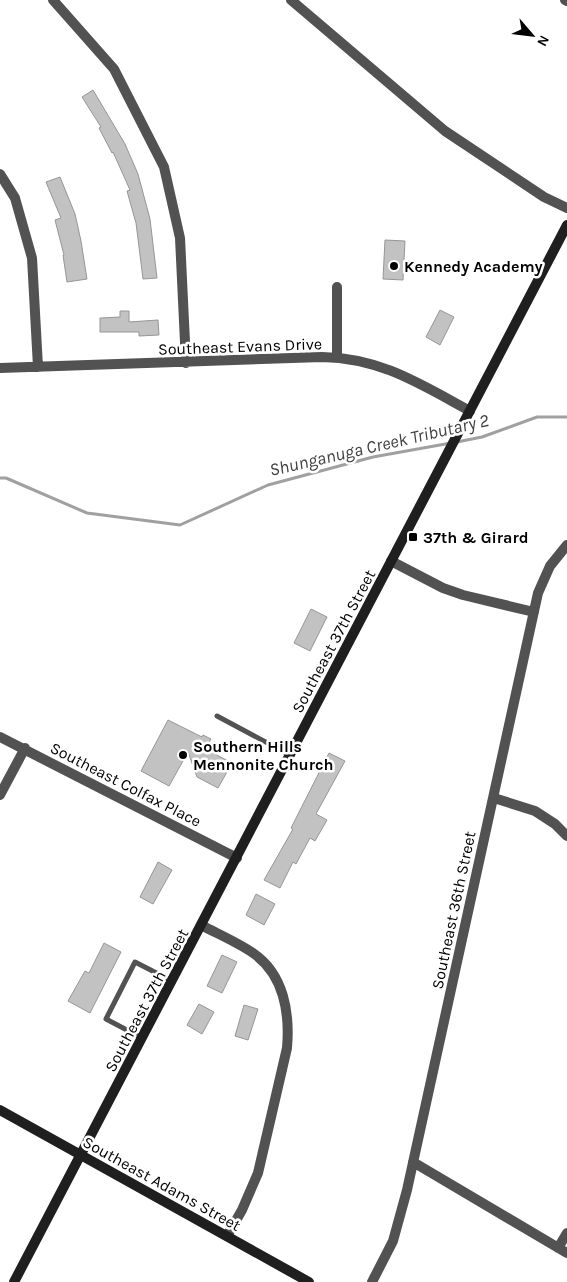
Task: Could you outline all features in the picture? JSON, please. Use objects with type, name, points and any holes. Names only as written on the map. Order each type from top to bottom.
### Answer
[{"type":"main road","name":"Southeast 37th Street","points":[[14,1282],[468,414],[563,240],[567,225]]},
{"type":"main road","name":"Southeast Adams Street","points":[[0,1110],[227,1236],[302,1280]]},
{"type":"street","points":[[53,0],[114,69],[164,167],[180,238],[186,363]]},
{"type":"street","points":[[291,0],[445,131],[544,197],[567,208]]},
{"type":"street","points":[[0,174],[15,198],[32,258],[38,367]]},
{"type":"street","points":[[337,288],[337,358]]},
{"type":"street","name":"Southeast Evans Drive","points":[[0,368],[337,358],[385,367],[408,377],[468,414]]},
{"type":"street","name":"Southeast 36th Street","points":[[372,1282],[398,1228],[541,583],[550,566],[566,546]]},
{"type":"street","points":[[391,561],[443,588],[463,595],[534,612]]},
{"type":"street","name":"Southeast Colfax Place","points":[[0,737],[237,858]]},
{"type":"street","points":[[0,796],[24,748]]},
{"type":"street","points":[[494,798],[536,811],[555,824],[567,836]]},
{"type":"street","points":[[202,925],[253,953],[265,963],[278,983],[287,1012],[287,1048],[258,1173],[242,1210],[227,1236]]},
{"type":"street","points":[[413,1162],[563,1250],[567,1233]]},
{"type":"lane","points":[[216,716],[290,755]]},
{"type":"lane","points":[[143,1038],[106,1019],[135,962],[172,981]]},
{"type":"building","points":[[93,90],[125,144],[138,174],[150,219],[157,278],[143,279],[136,223],[127,191],[130,190],[113,152],[99,128],[101,127],[82,97]]},
{"type":"building","points":[[60,177],[75,214],[87,279],[67,282],[64,255],[55,220],[61,218],[46,182]]},
{"type":"building","points":[[385,240],[405,241],[403,280],[383,279]]},
{"type":"building","points":[[440,310],[454,317],[440,345],[426,337]]},
{"type":"building","points":[[120,311],[129,311],[129,322],[158,320],[159,335],[139,336],[139,332],[100,332],[100,318],[120,317]]},
{"type":"building","points":[[311,609],[327,617],[310,651],[294,643]]},
{"type":"building","name":"Southern Hills Mennonite Church","points":[[168,720],[202,737],[203,735],[211,739],[207,746],[212,749],[211,752],[232,763],[218,788],[197,777],[188,752],[169,786],[141,771]]},
{"type":"building","points":[[329,753],[345,761],[316,814],[327,820],[315,841],[310,838],[296,864],[293,862],[280,888],[264,880],[293,829],[291,828]]},
{"type":"building","points":[[158,862],[172,870],[153,904],[140,897]]},
{"type":"building","points":[[256,894],[275,904],[264,925],[246,915]]},
{"type":"building","points":[[104,943],[121,952],[90,1013],[68,1001],[85,971],[89,973]]},
{"type":"building","points":[[222,955],[237,962],[222,993],[207,986]]},
{"type":"building","points":[[199,1004],[214,1012],[202,1034],[187,1025]]},
{"type":"building","points":[[244,1005],[258,1009],[248,1040],[235,1036]]},
{"type":"waterway","name":"Shunganuga Creek Tributary 2","points":[[457,442],[482,437],[537,417],[567,417]]},
{"type":"waterway","name":"Shunganuga Creek Tributary 2","points":[[0,478],[6,478],[87,513],[180,525],[268,485],[373,457],[451,443]]},
{"type":"place","name":"Kennedy Academy","points":[[394,266]]},
{"type":"place","name":"37th & Girard","points":[[413,537]]},
{"type":"place","name":"Southern Hills Mennonite Church","points":[[183,755]]}]
